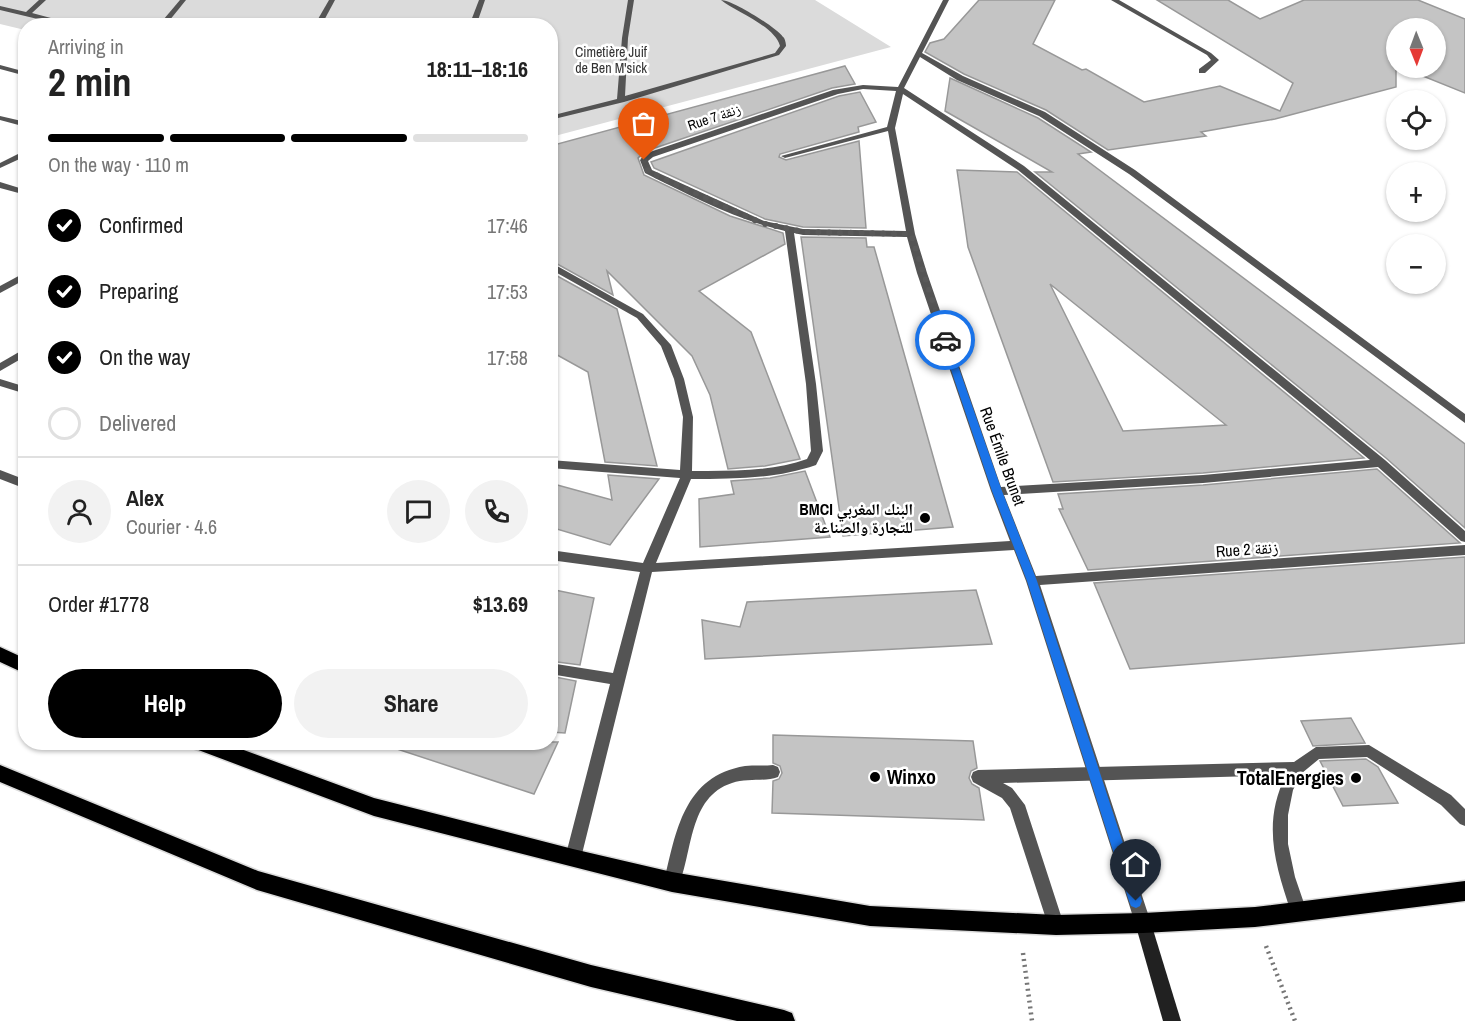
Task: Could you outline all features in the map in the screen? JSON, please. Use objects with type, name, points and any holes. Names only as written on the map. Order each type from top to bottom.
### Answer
[{"type":"main road","points":[[0,654],[18,662]]},
{"type":"main road","points":[[221,750],[374,807],[573,858],[672,882],[870,916],[1056,925],[1143,924],[1255,917],[1465,891]]},
{"type":"main road","points":[[0,772],[257,880],[591,976],[784,1021]]},
{"type":"street","points":[[28,14],[43,0]]},
{"type":"street","points":[[168,18],[183,0]]},
{"type":"street","points":[[322,18],[332,0]]},
{"type":"street","points":[[475,18],[482,0]]},
{"type":"street","points":[[621,100],[625,38],[631,0]]},
{"type":"street","points":[[558,116],[777,54],[783,46],[781,38],[762,23],[724,0]]},
{"type":"street","name":"Rue Émile Brunet","points":[[945,0],[900,88],[891,128],[911,234],[922,273],[997,491],[1032,581],[1143,924]]},
{"type":"street","points":[[1114,0],[1209,54],[1215,60],[1202,71]]},
{"type":"street","points":[[0,8],[45,18]]},
{"type":"street","points":[[919,54],[960,78],[1042,114],[1132,172],[1465,419]]},
{"type":"street","points":[[0,68],[18,72]]},
{"type":"street","name":"Rue 7 زنقة","points":[[900,88],[863,87],[836,92],[700,136],[650,155],[644,160],[648,171],[761,223],[789,230],[911,234]]},
{"type":"street","points":[[900,88],[1021,168],[1381,463],[1465,538]]},
{"type":"street","points":[[0,118],[18,123]]},
{"type":"street","points":[[785,156],[891,128]]},
{"type":"street","points":[[0,166],[18,156]]},
{"type":"street","points":[[0,184],[18,190]]},
{"type":"street","points":[[558,465],[686,477],[767,473],[796,468],[812,462],[817,451],[811,384],[789,230]]},
{"type":"street","points":[[558,270],[640,316],[666,345],[679,379],[688,417],[686,477],[647,568],[573,858]]},
{"type":"street","points":[[0,290],[18,280]]},
{"type":"street","points":[[0,368],[18,356]]},
{"type":"street","points":[[0,382],[18,388]]},
{"type":"street","points":[[997,491],[1203,479],[1381,463]]},
{"type":"street","points":[[0,474],[18,482]]},
{"type":"street","points":[[558,556],[647,568],[1018,546]]},
{"type":"street","name":"Rue 2 زنقة","points":[[1032,581],[1465,550]]},
{"type":"street","points":[[558,669],[618,680]]},
{"type":"street","points":[[1299,912],[1287,877],[1280,844],[1280,815],[1287,790],[1297,768],[1316,753],[1369,751],[1446,800],[1465,819]]},
{"type":"street","points":[[1056,925],[1017,806],[1000,788],[978,777],[1094,776],[1297,768]]},
{"type":"street","points":[[672,882],[686,823],[695,804],[708,789],[726,778],[741,773],[773,772]]},
{"type":"street","points":[[1143,924],[1172,1021]]},
{"type":"path","points":[[1255,917],[1295,1021]]},
{"type":"path","points":[[1018,923],[1032,1021]]},
{"type":"green space","name":"Cimetière Juif de Ben M'sick","points":[[0,0],[815,0],[891,47],[558,135],[558,18],[18,18],[18,28],[0,24]]},
{"type":"building","points":[[979,0],[1055,0],[1033,44],[1082,70],[1086,69],[1144,102],[1220,86],[1280,111],[1293,83],[1157,0],[1228,0],[1260,19],[1304,0],[1418,0],[1465,19],[1465,93],[1428,78],[1446,78],[1446,18],[1386,18],[1386,78],[1396,78],[1396,87],[1275,119],[1201,132],[1206,136],[1108,150],[1046,110],[964,74],[925,52],[930,43],[944,39]]},
{"type":"building","points":[[845,66],[855,84],[832,88],[646,151],[638,158],[644,175],[730,216],[783,233],[785,244],[699,291],[751,332],[800,459],[765,466],[728,469],[710,395],[692,356],[607,271],[613,295],[558,264],[558,144]]},
{"type":"building","points":[[950,78],[1038,118],[1091,152],[1078,154],[1465,444],[1465,528],[1386,458],[1035,172],[1052,172],[945,111]]},
{"type":"building","points":[[860,92],[876,122],[858,127],[859,132],[780,154],[779,157],[786,160],[859,141],[866,228],[803,227],[765,219],[654,168],[651,162],[839,96]]},
{"type":"building","points":[[957,170],[1017,172],[1364,458],[1203,473],[1053,482],[968,247]],"holes":[[[1050,284],[1226,425],[1123,431]]]},
{"type":"building","points":[[801,237],[866,238],[867,247],[874,247],[953,527],[843,536]]},
{"type":"building","points":[[558,276],[617,309],[657,466],[605,462],[588,372],[558,355]]},
{"type":"building","points":[[1377,469],[1460,543],[1088,570],[1059,509],[1063,509],[1058,494],[1203,485]]},
{"type":"building","points":[[805,471],[830,537],[700,547],[699,499],[734,494],[731,481],[770,478]]},
{"type":"building","points":[[608,475],[659,479],[610,545],[558,529],[558,485],[612,500]]},
{"type":"building","points":[[1465,557],[1465,643],[1130,669],[1094,583]]},
{"type":"building","points":[[976,590],[992,644],[705,659],[702,620],[740,627],[747,602]]},
{"type":"building","points":[[558,591],[594,598],[580,665],[558,662]]},
{"type":"building","points":[[558,678],[576,681],[565,733],[558,733]]},
{"type":"building","points":[[1351,718],[1365,743],[1313,746],[1301,721]]},
{"type":"building","points":[[773,735],[973,741],[977,768],[971,771],[969,778],[972,784],[979,788],[984,820],[772,813],[773,781],[779,779],[782,773],[780,766],[773,763]]},
{"type":"building","points":[[400,750],[554,750],[534,794]]},
{"type":"building","points":[[1366,759],[1378,767],[1398,803],[1343,806],[1320,761]]},
{"type":"way so far","points":[[644,160],[648,171],[761,223],[804,232],[911,234],[945,340]]},
{"type":"place","name":"BMCI البنك المغربي للتجارة والصناعة","points":[[925,518]]},
{"type":"place","name":"Winxo","points":[[875,777]]},
{"type":"place","name":"TotalEnergies","points":[[1356,778]]},
{"type":"route","points":[[945,340],[997,491],[1032,581],[1136,901]]}]
